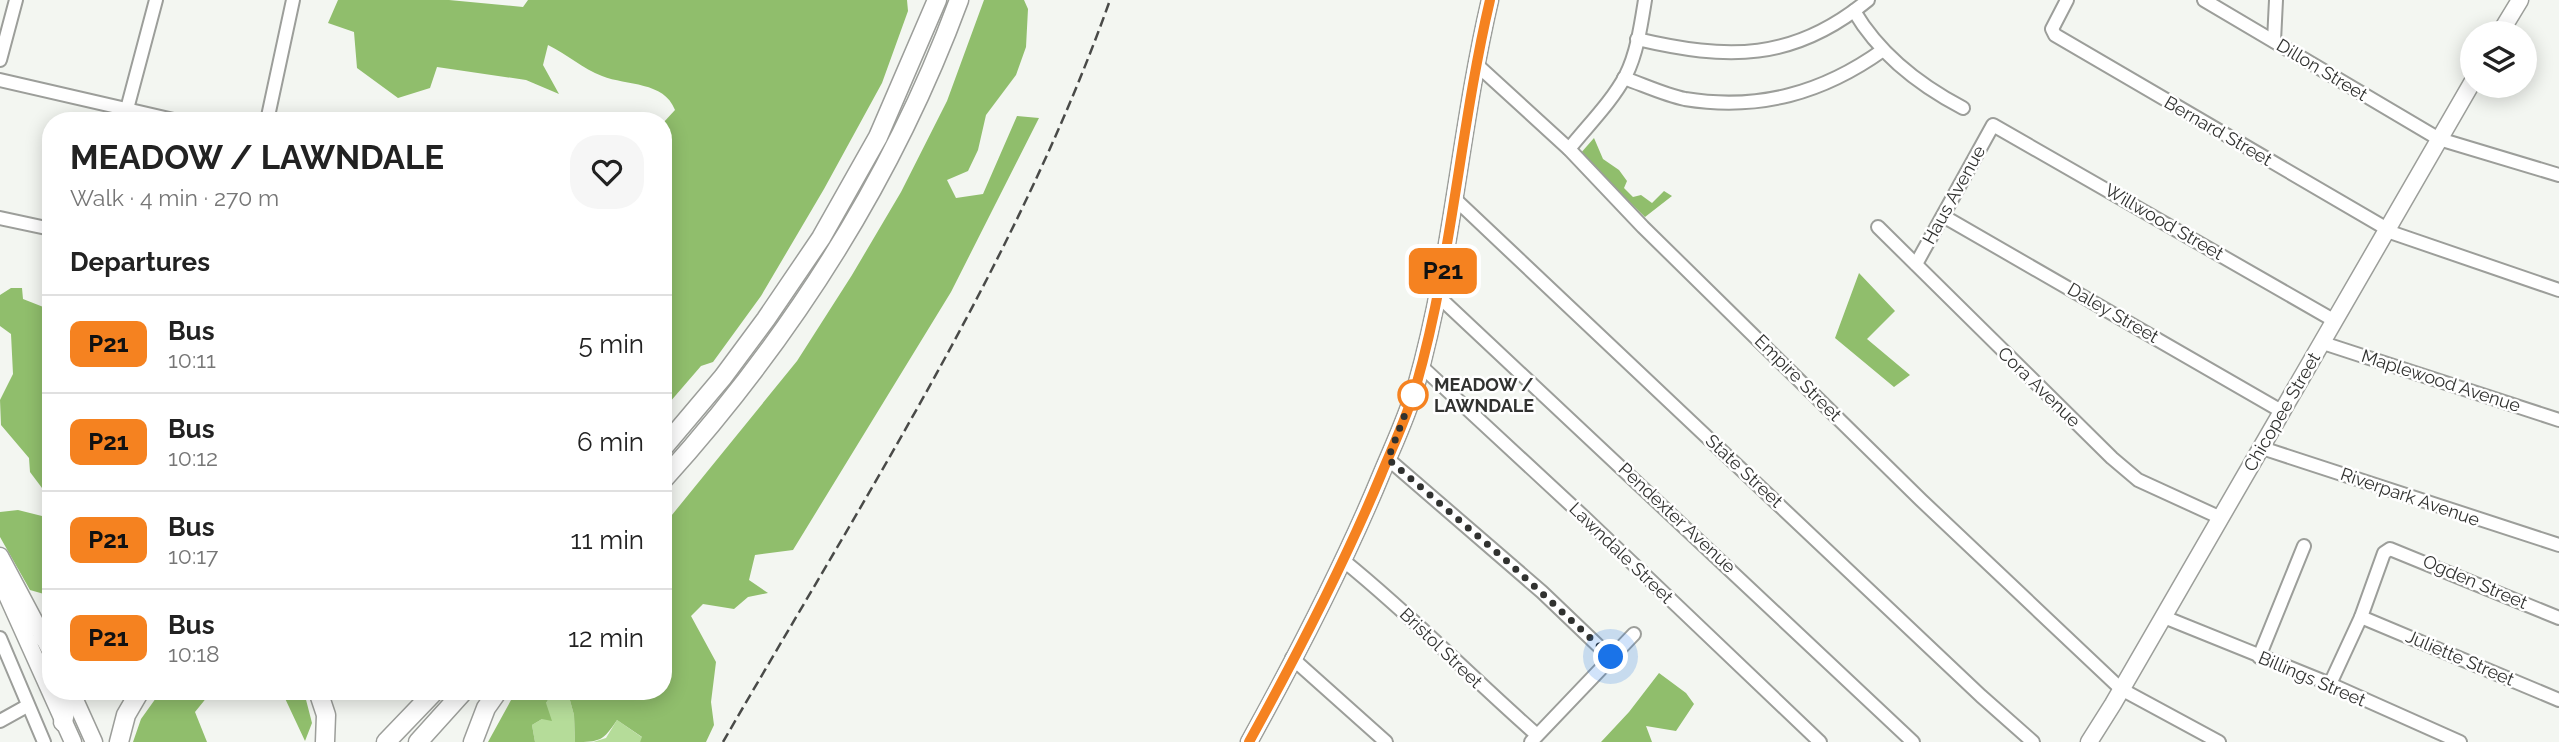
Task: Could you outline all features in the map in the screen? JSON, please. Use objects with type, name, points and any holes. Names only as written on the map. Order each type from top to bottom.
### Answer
[{"type":"highway","points":[[672,438],[766,319],[821,238],[878,137],[937,0]]},
{"type":"highway","points":[[672,469],[760,365],[826,270],[903,135],[959,0]]},
{"type":"highway","points":[[672,431],[694,413]]},
{"type":"highway","points":[[63,722],[69,700]]},
{"type":"highway","points":[[119,742],[126,715],[135,700]]},
{"type":"highway","points":[[321,700],[326,715],[325,742]]},
{"type":"highway","points":[[386,742],[426,700]]},
{"type":"highway","points":[[418,742],[456,700]]},
{"type":"highway","points":[[473,742],[492,700]]},
{"type":"main road","points":[[1250,742],[1343,561],[1388,459],[1415,388],[1438,296],[1476,64],[1490,0]]},
{"type":"main road","points":[[2507,21],[2519,0]]},
{"type":"main road","name":"Chicopee Street","points":[[2089,742],[2463,98]]},
{"type":"main road","points":[[0,556],[42,633]]},
{"type":"main road","points":[[0,580],[42,675]]},
{"type":"main road","points":[[53,700],[73,742]]},
{"type":"main road","points":[[77,700],[94,742]]},
{"type":"street","points":[[0,60],[16,0]]},
{"type":"street","points":[[127,109],[156,0]]},
{"type":"street","points":[[269,112],[293,0]]},
{"type":"street","points":[[1569,149],[1594,121],[1625,78],[1646,0]]},
{"type":"street","points":[[1637,39],[1686,50],[1751,53],[1804,39],[1854,12],[1868,0]]},
{"type":"street","name":"Bernard Street","points":[[2067,0],[2052,29],[2056,35],[2386,230],[2559,290]]},
{"type":"street","name":"Dillon Street","points":[[2204,0],[2439,139],[2559,175]]},
{"type":"street","points":[[2274,41],[2276,0]]},
{"type":"street","points":[[1854,12],[1868,34],[1901,67],[1931,90],[1963,108]]},
{"type":"street","points":[[1625,78],[1684,99],[1739,102],[1767,100],[1819,87],[1844,75],[1883,50]]},
{"type":"street","name":"Empire Street","points":[[1476,64],[1569,149],[1643,227],[1921,500],[2121,690],[2219,742]]},
{"type":"street","points":[[0,80],[140,112]]},
{"type":"street","name":"Haus Avenue","points":[[1916,264],[1993,125]]},
{"type":"street","name":"Willwood Street","points":[[1993,125],[2335,321]]},
{"type":"street","name":"State Street","points":[[1455,198],[1981,696],[2033,742]]},
{"type":"street","name":"Daley Street","points":[[1942,216],[2283,412]]},
{"type":"street","points":[[0,218],[42,227]]},
{"type":"street","name":"Cora Avenue","points":[[1878,227],[2138,480],[2221,518]]},
{"type":"street","name":"Pendexter Avenue","points":[[1438,296],[1913,742]]},
{"type":"street","name":"Maplewood Avenue","points":[[2323,343],[2559,420]]},
{"type":"street","name":"Lawndale Street","points":[[1421,366],[1585,518],[1819,742]]},
{"type":"street","name":"Riverpark Avenue","points":[[2262,448],[2559,545]]},
{"type":"street","points":[[1388,459],[1532,583],[1611,657]]},
{"type":"street","points":[[2259,657],[2304,546]]},
{"type":"street","name":"Ogden Street","points":[[2361,617],[2384,553],[2390,549],[2559,618]]},
{"type":"street","name":"Bristol Street","points":[[1343,561],[1387,596],[1534,739]]},
{"type":"street","name":"Billings Street","points":[[2164,617],[2330,684],[2460,742]]},
{"type":"street","points":[[2330,684],[2361,617]]},
{"type":"street","name":"Juliette Street","points":[[2361,617],[2559,700]]},
{"type":"street","points":[[1534,739],[1634,634]]},
{"type":"street","points":[[0,638],[44,742]]},
{"type":"street","points":[[1292,658],[1386,742]]},
{"type":"street","points":[[0,721],[27,706]]},
{"type":"green space","points":[[338,0],[449,0],[523,7],[528,0],[907,0],[908,11],[882,83],[761,296],[713,362],[701,366],[672,400],[672,113],[675,110],[670,101],[654,89],[595,73],[548,45],[543,65],[559,94],[526,80],[437,67],[430,88],[398,98],[357,68],[354,32],[328,23]]},
{"type":"green space","points":[[984,0],[1024,0],[1028,9],[1026,47],[1016,75],[986,115],[978,150],[968,171],[947,180],[956,198],[983,194],[1017,116],[1039,118],[951,292],[793,550],[755,555],[749,580],[768,593],[748,597],[734,609],[703,604],[691,616],[716,662],[711,702],[714,725],[706,742],[640,742],[642,737],[617,720],[600,739],[575,742],[574,715],[570,700],[672,700],[672,515],[797,361],[901,192],[947,101]]},
{"type":"green space","points":[[1594,138],[1603,159],[1619,170],[1627,181],[1624,188],[1633,197],[1641,195],[1652,203],[1664,191],[1672,196],[1645,217],[1580,154]]},
{"type":"green space","points":[[1859,273],[1895,311],[1867,339],[1910,375],[1894,387],[1835,338]]},
{"type":"green space","points":[[11,288],[22,288],[23,299],[42,306],[42,488],[30,472],[29,458],[1,425],[0,400],[13,374],[11,334],[0,326],[0,295]]},
{"type":"green space","points":[[18,510],[42,516],[42,593],[30,590],[0,537],[0,512]]},
{"type":"green space","points":[[1659,673],[1686,693],[1694,704],[1676,731],[1646,726],[1652,742],[1601,742],[1629,712]]},
{"type":"green space","points":[[155,700],[205,700],[195,712],[207,742],[133,742],[141,719]]},
{"type":"green space","points":[[286,700],[306,700],[312,723],[305,741]]},
{"type":"green space","points":[[511,700],[548,700],[546,703],[552,721],[542,719],[532,725],[535,742],[488,742]]},
{"type":"green space","points":[[548,700],[570,700],[574,715],[575,742],[535,742],[532,725],[542,719]]},
{"type":"green space","points":[[617,720],[643,738],[640,742],[593,742],[606,738]]},
{"type":"railway","points":[[723,742],[882,471],[983,286],[1030,192],[1072,97],[1110,0]]},
{"type":"bus line","name":"P21","points":[[1249,742],[1315,619],[1358,531],[1415,388],[1439,295],[1451,231],[1467,113],[1490,0]]},
{"type":"place","name":"MEADOW / LAWNDALE","points":[[1413,395]]},
{"type":"route","points":[[1413,395],[1415,388],[1388,459],[1508,562],[1611,657]]}]
